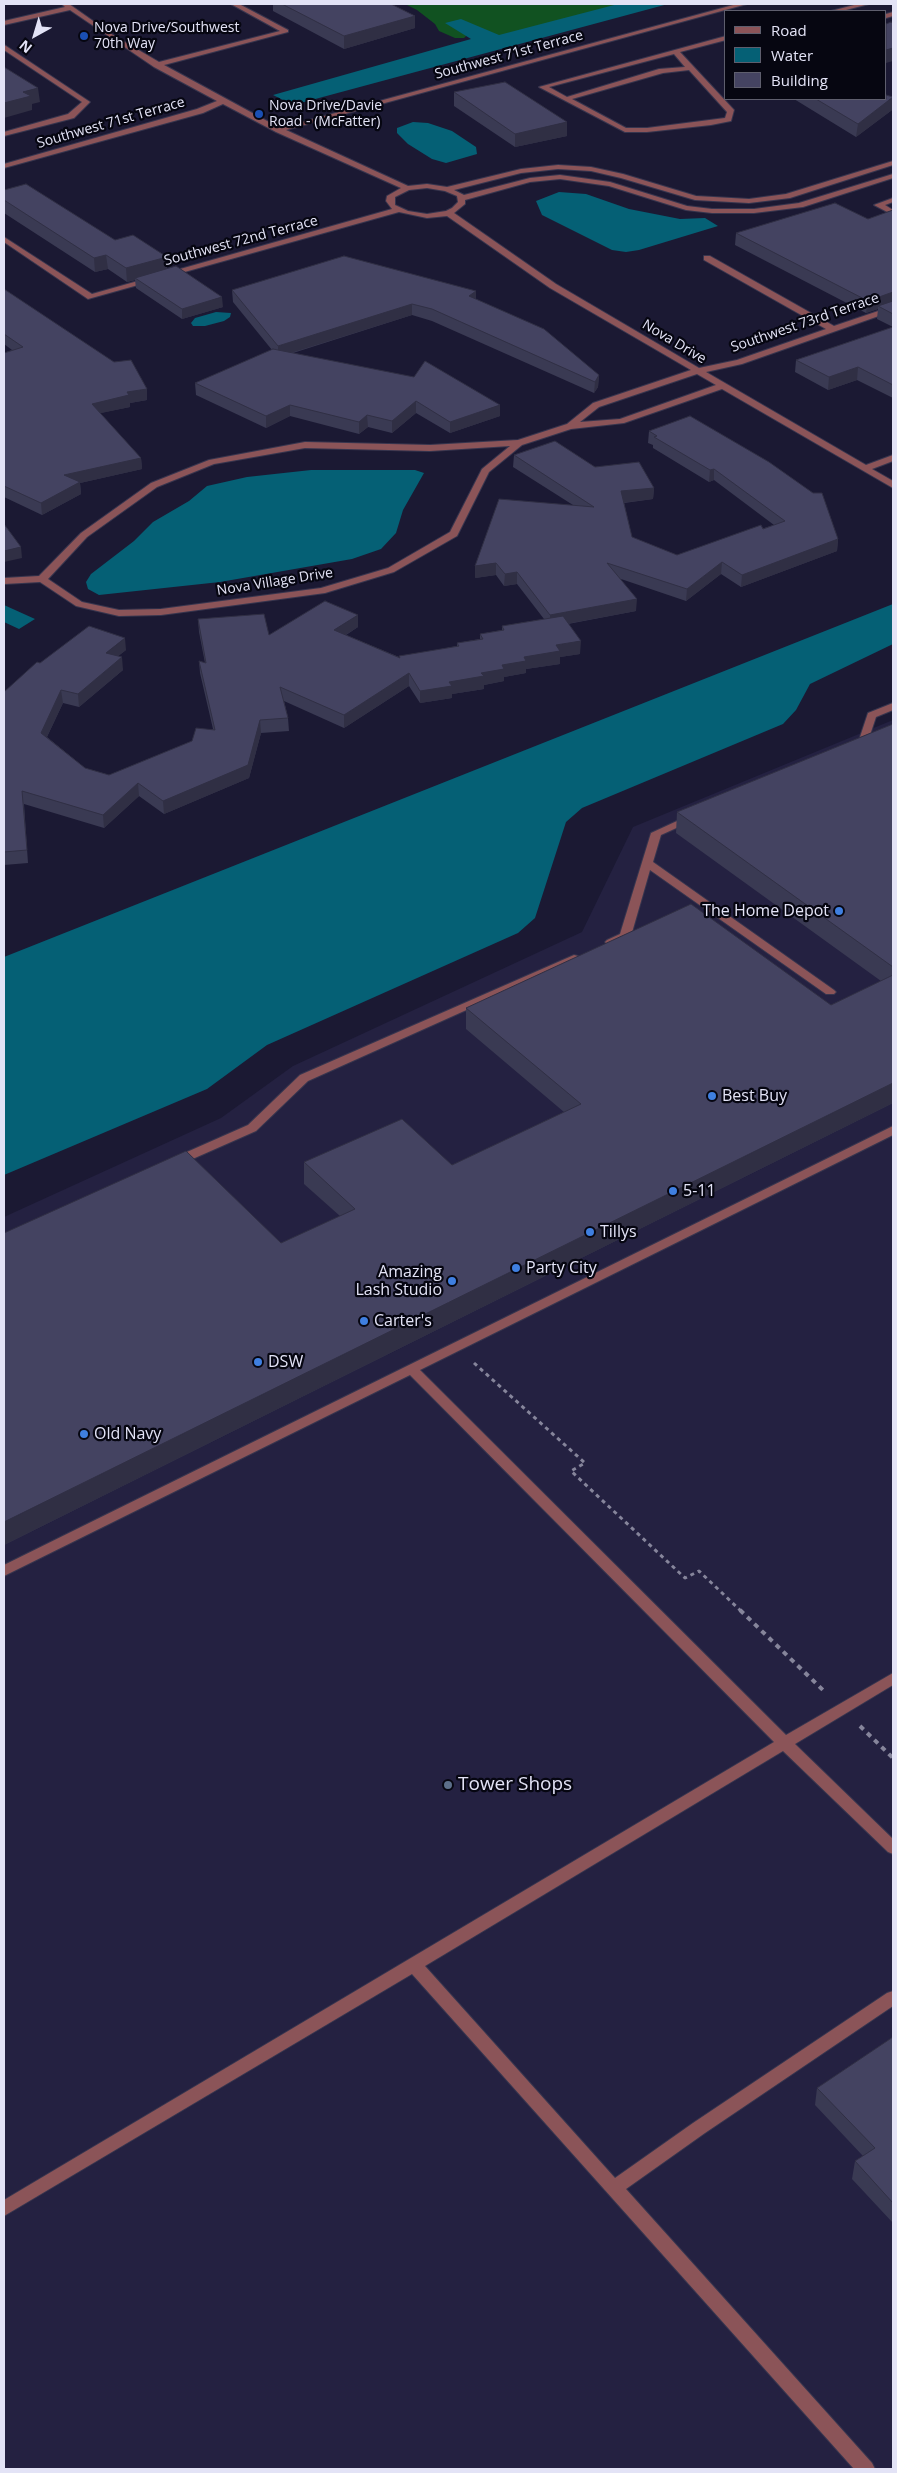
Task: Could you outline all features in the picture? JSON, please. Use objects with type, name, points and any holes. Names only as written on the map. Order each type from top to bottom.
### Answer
[{"type":"street","points":[[64,4],[157,65],[223,101],[279,130],[407,188]]},
{"type":"street","points":[[157,65],[286,31],[234,4]]},
{"type":"street","name":"Southwest 71st Terrace","points":[[279,130],[744,4]]},
{"type":"street","points":[[839,10],[866,4]]},
{"type":"street","points":[[4,23],[71,8]]},
{"type":"street","points":[[676,52],[730,112],[728,119],[711,123],[647,130],[625,130],[543,87],[724,39]]},
{"type":"street","points":[[4,47],[86,102],[71,116],[4,134]]},
{"type":"street","points":[[566,99],[662,71],[692,68]]},
{"type":"street","name":"Southwest 71st Terrace","points":[[4,166],[200,111],[223,101]]},
{"type":"street","points":[[462,198],[460,206],[448,213],[416,215],[398,210],[392,206],[390,201],[391,196],[407,188],[427,186],[447,189],[521,171],[558,167],[591,170],[622,176],[695,198],[749,201],[787,196],[893,163]]},
{"type":"street","points":[[447,189],[462,198],[530,180],[560,177],[610,184],[686,208],[712,211],[754,211],[800,205],[893,176]]},
{"type":"street","points":[[893,200],[878,205],[893,212]]},
{"type":"street","name":"Southwest 72nd Terrace","points":[[4,239],[91,297],[398,210]]},
{"type":"street","name":"Nova Drive","points":[[448,213],[553,286],[893,485]]},
{"type":"street","points":[[707,258],[833,329]]},
{"type":"street","name":"Southwest 73rd Terrace","points":[[697,371],[739,362],[893,308]]},
{"type":"street","name":"Nova Village Drive","points":[[570,426],[596,405],[697,371]]},
{"type":"street","name":"Nova Village Drive","points":[[519,443],[485,471],[454,534],[391,570],[322,591],[161,612],[118,613],[79,604],[42,579],[84,535],[154,485],[212,462],[305,445],[430,448],[519,443],[570,426],[621,421],[722,386]]},
{"type":"street","points":[[865,469],[893,458]]},
{"type":"street","points":[[4,581],[42,579]]},
{"type":"street","points":[[845,750],[863,742],[872,715],[893,706]]},
{"type":"street","points":[[163,1168],[252,1128],[304,1078],[625,936],[656,833],[701,813]]},
{"type":"street","points":[[647,863],[830,992]]},
{"type":"street","points":[[4,1571],[893,1130]]},
{"type":"street","points":[[412,1369],[784,1742],[893,1848]]},
{"type":"street","points":[[4,2209],[893,1678]]},
{"type":"street","points":[[413,1964],[866,2469]]},
{"type":"street","points":[[614,2188],[699,2128],[893,1998]]},
{"type":"path","points":[[456,1347],[585,1463],[571,1471],[685,1578],[699,1571],[893,1758]]},
{"type":"shaded area","name":"Tower Shops","points":[[893,720],[893,2469],[4,2469],[4,1217],[221,1118],[293,1066],[582,932],[633,827]]},
{"type":"green space","points":[[405,4],[643,4],[505,37],[470,32],[464,38],[455,38],[439,31],[435,24],[417,10]]},
{"type":"water","points":[[618,4],[668,4],[293,105],[273,95],[471,39],[445,23],[461,19],[499,35]]},
{"type":"water","points":[[413,122],[428,123],[452,131],[476,147],[477,154],[446,163],[432,159],[408,144],[397,133],[397,128]]},
{"type":"water","points":[[559,192],[586,194],[629,209],[680,219],[705,218],[718,226],[639,250],[626,252],[612,250],[542,215],[536,201]]},
{"type":"water","points":[[216,312],[231,313],[230,317],[224,321],[205,326],[193,326],[191,323],[195,318]]},
{"type":"water","points":[[311,470],[415,470],[424,473],[403,510],[396,533],[381,549],[352,559],[220,582],[99,595],[88,589],[86,582],[91,574],[134,541],[153,522],[189,501],[207,486],[247,477]]},
{"type":"water","points":[[893,604],[893,644],[810,684],[796,710],[783,724],[582,808],[566,822],[535,918],[518,933],[267,1045],[207,1089],[4,1175],[4,957]]},
{"type":"water","points":[[4,605],[35,619],[19,629],[4,622]]},
{"type":"building","points":[[282,4],[391,4],[415,16],[344,36]]},
{"type":"building","points":[[893,23],[893,48],[887,50],[887,24]]},
{"type":"building","points":[[4,67],[38,88],[23,92],[31,96],[4,103]]},
{"type":"building","points":[[505,82],[567,122],[515,134],[454,92]]},
{"type":"building","points":[[887,95],[893,97],[858,124],[818,100],[887,100]]},
{"type":"building","points":[[26,184],[115,240],[133,235],[167,257],[126,268],[106,255],[94,258],[4,200],[4,190]]},
{"type":"building","points":[[835,203],[868,219],[893,210],[893,292],[868,301],[736,233]]},
{"type":"building","points":[[344,256],[476,291],[469,296],[544,329],[599,375],[595,382],[432,309],[412,304],[278,346],[232,290]]},
{"type":"building","points":[[176,266],[222,297],[182,309],[135,278]]},
{"type":"building","points":[[4,289],[114,362],[131,360],[147,389],[127,392],[129,395],[92,404],[141,458],[64,475],[80,482],[41,503],[4,486],[4,353],[23,347],[4,334]]},
{"type":"building","points":[[893,301],[893,314],[878,306]]},
{"type":"building","points":[[893,327],[893,385],[858,367],[829,377],[796,360]]},
{"type":"building","points":[[273,349],[414,377],[425,361],[500,405],[450,422],[416,401],[392,421],[367,415],[359,422],[290,405],[266,416],[195,383]]},
{"type":"building","points":[[690,416],[769,462],[813,493],[822,493],[838,539],[742,575],[722,562],[687,589],[607,563],[637,599],[550,615],[517,572],[505,574],[496,563],[475,566],[499,499],[594,507],[514,455],[555,441],[595,467],[639,462],[654,488],[621,491],[632,537],[677,555],[761,525],[763,529],[785,521],[714,469],[710,470],[654,437],[657,436],[649,431]]},
{"type":"building","points":[[4,524],[21,547],[4,551]]},
{"type":"building","points":[[325,601],[358,615],[334,630],[400,658],[399,656],[459,646],[457,643],[483,639],[480,634],[504,630],[502,626],[563,616],[581,641],[556,645],[560,651],[524,657],[526,661],[502,665],[504,669],[481,673],[484,676],[449,682],[452,686],[420,691],[409,673],[344,715],[280,687],[288,718],[260,720],[248,765],[163,801],[138,783],[103,815],[22,791],[27,850],[4,852],[4,692],[37,662],[40,663],[89,626],[125,638],[106,653],[122,657],[78,694],[61,690],[41,733],[85,768],[109,775],[192,741],[196,728],[215,730],[199,661],[206,663],[198,619],[264,614],[269,635]]},
{"type":"building","name":"The Home Depot","points":[[893,724],[893,967],[677,812]]},
{"type":"building","points":[[691,904],[831,1005],[893,975],[893,1083],[4,1522],[4,1233],[186,1151],[281,1243],[355,1209],[304,1162],[402,1119],[452,1165],[581,1104],[466,1008]]},
{"type":"building","points":[[893,2037],[893,2203],[855,2161],[875,2148],[817,2088]]},
{"type":"place","name":"Nova Drive/Southwest 70th Way","points":[[84,36]]},
{"type":"place","name":"Nova Drive/Davie Road - (McFatter)","points":[[259,114]]},
{"type":"place","name":"The Home Depot","points":[[839,911]]},
{"type":"place","name":"Best Buy","points":[[712,1096]]},
{"type":"place","name":"5-11","points":[[673,1191]]},
{"type":"place","name":"Tillys","points":[[590,1232]]},
{"type":"place","name":"Party City","points":[[516,1268]]},
{"type":"place","name":"Amazing Lash Studio","points":[[452,1281]]},
{"type":"place","name":"Carter's","points":[[364,1321]]},
{"type":"place","name":"DSW","points":[[258,1362]]},
{"type":"place","name":"Old Navy","points":[[84,1434]]},
{"type":"place","name":"Tower Shops","points":[[448,1785]]}]
